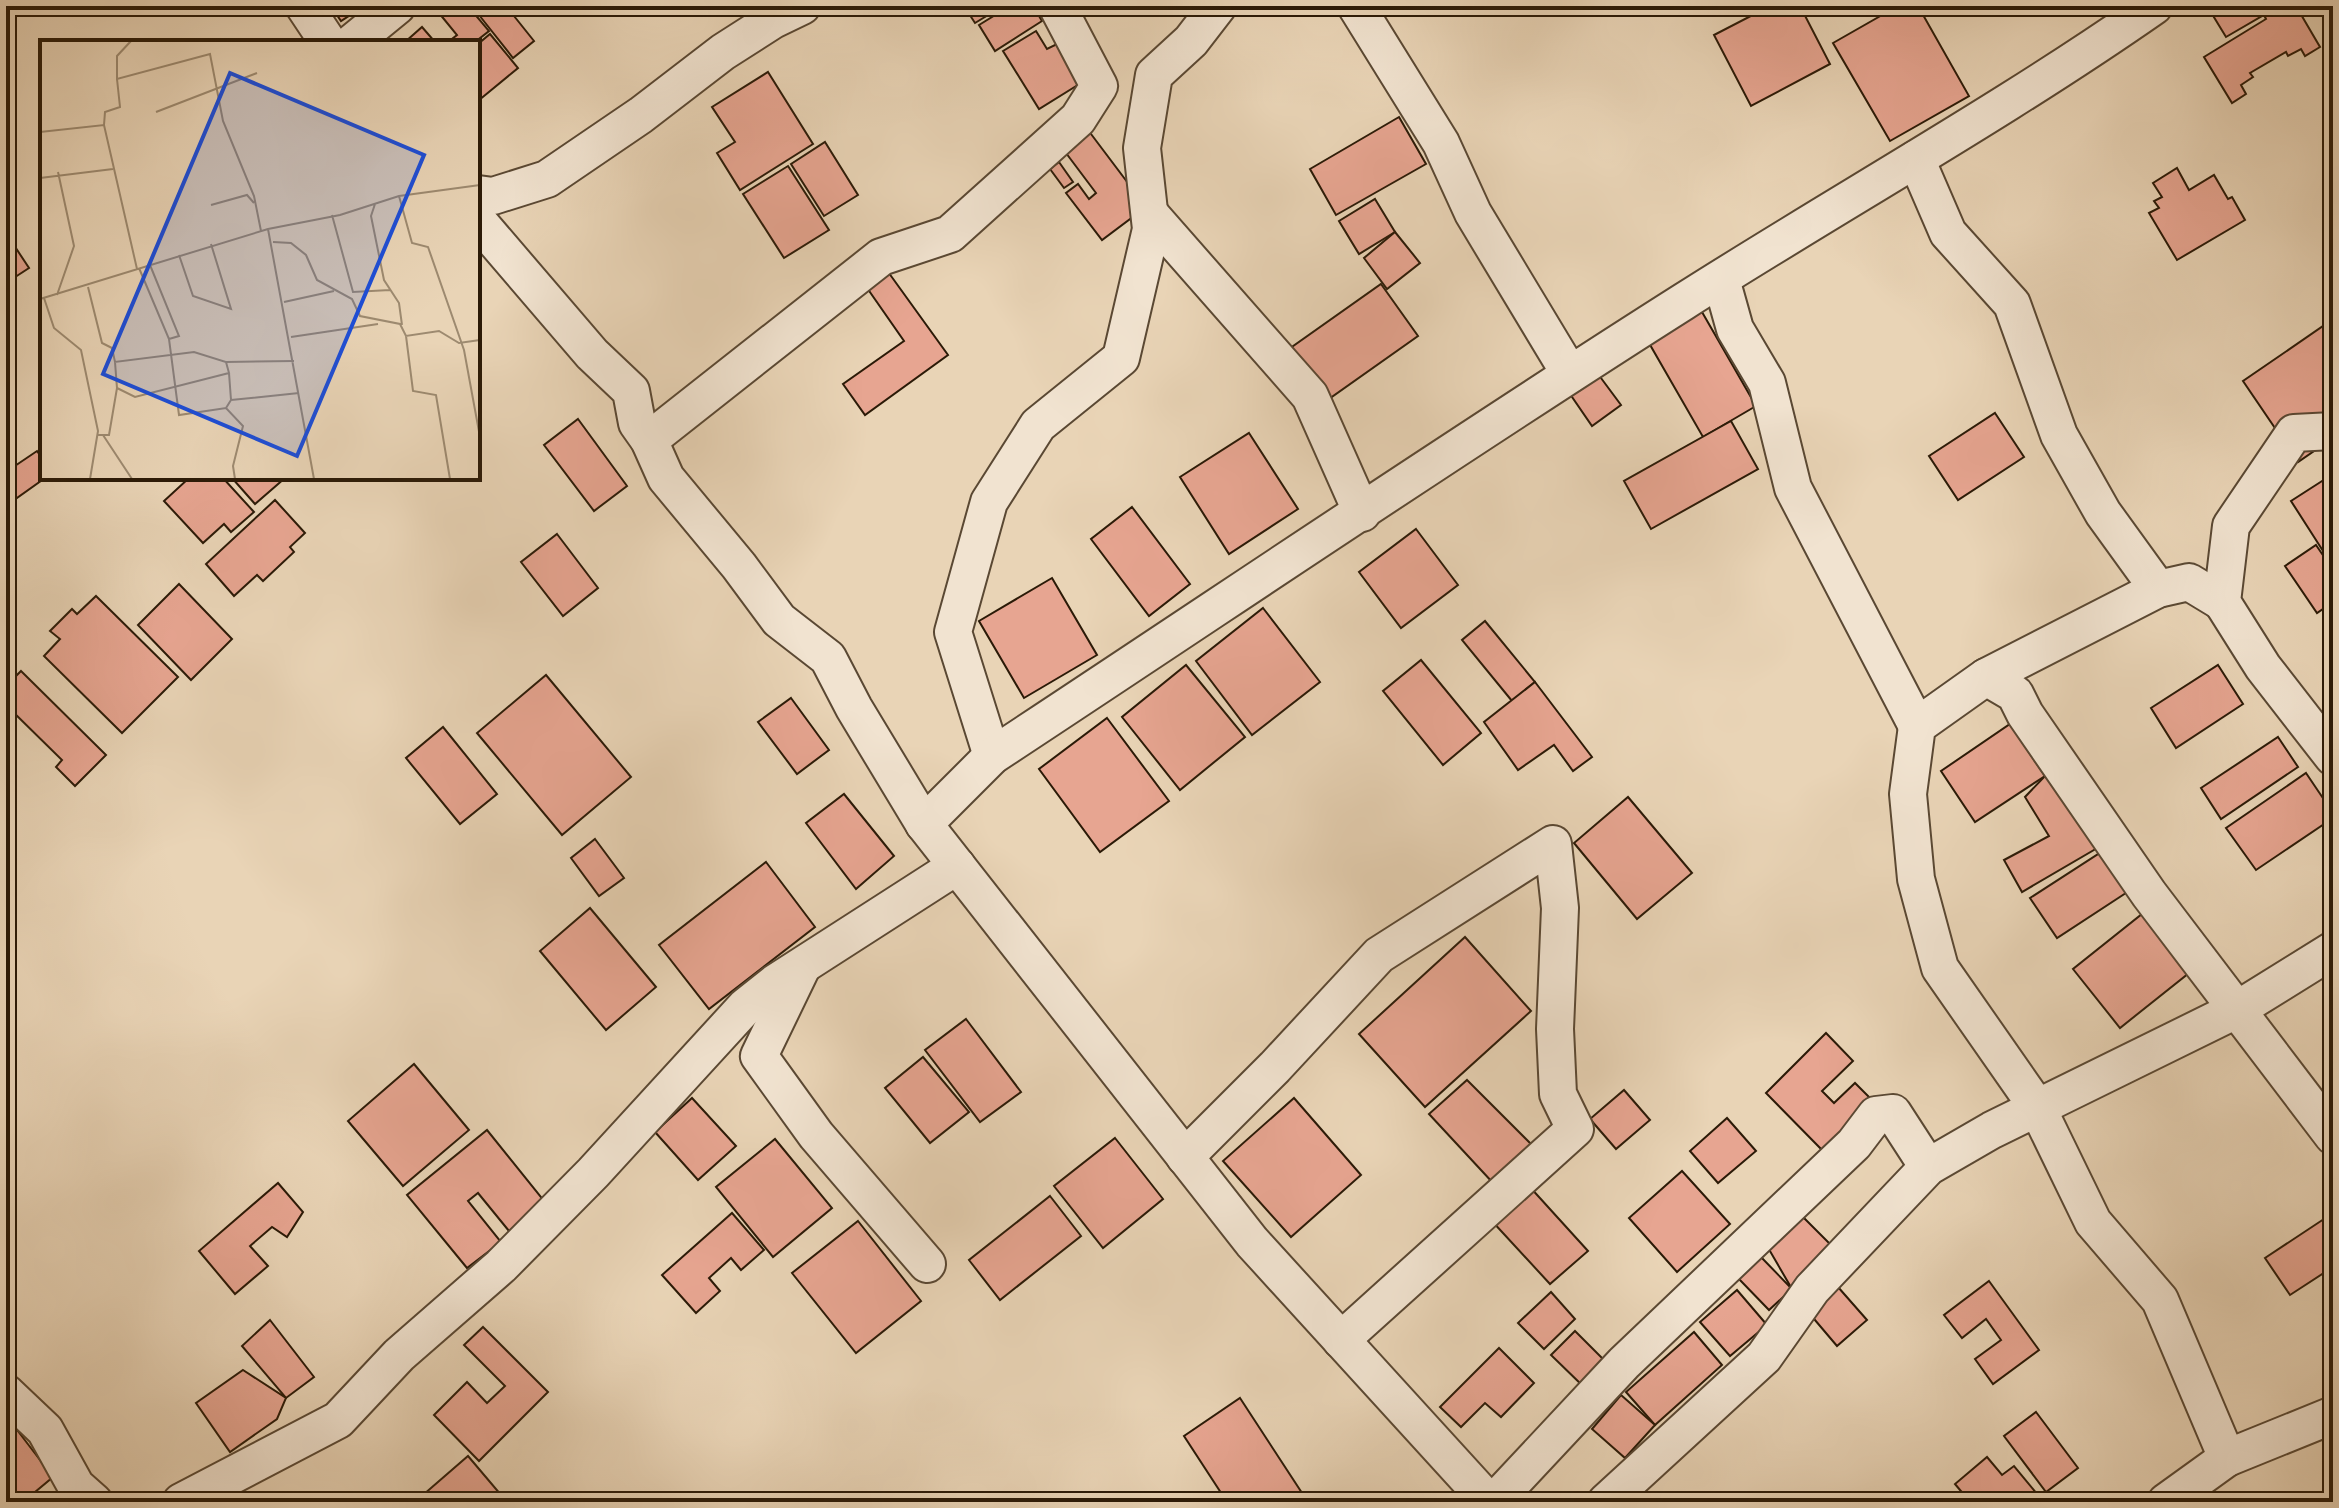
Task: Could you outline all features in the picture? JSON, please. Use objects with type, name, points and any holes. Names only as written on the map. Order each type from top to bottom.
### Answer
[{"type":"street","points":[[304,6],[327,40]]},
{"type":"street","points":[[355,40],[397,6]]},
{"type":"street","points":[[480,194],[493,196],[547,179],[641,115],[723,52],[773,20],[802,6]]},
{"type":"street","points":[[649,440],[881,257],[950,234],[1078,119],[1099,86],[1057,6]]},
{"type":"street","points":[[992,756],[953,632],[989,502],[1038,425],[1121,358],[1151,229],[1142,148],[1154,75],[1191,41],[1218,6]]},
{"type":"street","points":[[1356,6],[1441,143],[1473,213],[1570,374]]},
{"type":"street","points":[[924,824],[992,756],[1570,374],[2064,69],[2154,6]]},
{"type":"street","points":[[1916,159],[1948,233],[2012,304],[2059,435],[2103,513],[2158,589]]},
{"type":"street","points":[[1150,214],[1310,396],[1362,513]]},
{"type":"street","points":[[480,223],[592,354],[631,391],[637,423],[649,440],[666,478],[779,620],[828,658],[854,708],[924,824],[1252,1242],[1492,1502],[1624,1363],[1854,1144],[1876,1115],[1893,1113],[1928,1167]]},
{"type":"street","points":[[1721,279],[1735,329],[1767,383],[1793,488],[1917,726],[1908,794],[1916,879],[1940,968],[2037,1107],[2093,1222],[2160,1300],[2227,1458]]},
{"type":"street","points":[[2222,602],[2231,526],[2294,433],[2333,431]]},
{"type":"street","points":[[1917,726],[1986,677],[2158,589],[2189,582],[2222,602],[2263,667],[2333,757]]},
{"type":"street","points":[[1986,677],[2015,694],[2025,714],[2149,894],[2333,1136]]},
{"type":"street","points":[[1185,1157],[1275,1067],[1379,955],[1553,844],[1560,908],[1555,1029],[1558,1094],[1575,1129],[1341,1340]]},
{"type":"street","points":[[181,1502],[338,1420],[399,1355],[501,1266],[593,1173],[746,1006],[802,965],[957,866]]},
{"type":"street","points":[[1606,1502],[1764,1357],[1812,1289],[1928,1167],[2037,1107],[2238,1009],[2333,950]]},
{"type":"street","points":[[802,965],[759,1056],[816,1135],[927,1264]]},
{"type":"street","points":[[6,1393],[45,1430],[76,1486],[94,1502]]},
{"type":"street","points":[[2166,1502],[2227,1458],[2333,1415]]},
{"type":"building","points":[[331,6],[364,6],[341,21]]},
{"type":"building","points":[[447,6],[468,6],[489,31],[478,40],[451,40],[457,35],[439,13]]},
{"type":"building","points":[[490,6],[506,6],[534,41],[513,58],[479,15]]},
{"type":"building","points":[[586,6],[605,6],[592,15]]},
{"type":"building","points":[[964,6],[1003,6],[975,23]]},
{"type":"building","points":[[1010,6],[1033,6],[1042,21],[995,51],[979,25]]},
{"type":"building","points":[[1770,6],[1800,6],[1830,64],[1751,106],[1714,35]]},
{"type":"building","points":[[1898,6],[1918,6],[1969,96],[1890,141],[1833,43]]},
{"type":"building","points":[[2214,6],[2296,6],[2320,47],[2305,56],[2301,49],[2288,56],[2286,52],[2250,73],[2253,77],[2241,85],[2246,94],[2232,103],[2204,57],[2266,19],[2264,15],[2226,37],[2209,9]]},
{"type":"building","points":[[2321,6],[2333,6],[2333,27]]},
{"type":"building","points":[[422,27],[433,40],[407,40]]},
{"type":"building","points":[[1036,31],[1047,49],[1057,44],[1081,83],[1039,109],[1003,51]]},
{"type":"building","points":[[490,34],[518,68],[480,99],[480,42]]},
{"type":"building","points":[[768,72],[813,144],[740,190],[717,153],[735,142],[712,107]]},
{"type":"building","points":[[1399,117],[1426,164],[1336,215],[1310,169]]},
{"type":"building","points":[[1088,130],[1146,207],[1102,240],[1066,193],[1078,184],[1089,199],[1096,193],[1063,149]]},
{"type":"building","points":[[825,142],[858,195],[824,216],[791,164]]},
{"type":"building","points":[[1059,162],[1073,182],[1064,188],[1050,169]]},
{"type":"building","points":[[788,166],[829,230],[784,258],[743,194]]},
{"type":"building","points":[[2177,168],[2189,190],[2214,175],[2245,220],[2177,260],[2149,213],[2159,208],[2154,201],[2162,197],[2153,183]]},
{"type":"building","points":[[1375,199],[1395,232],[1359,254],[1339,221]]},
{"type":"building","points":[[1395,232],[1420,263],[1387,289],[1364,258]]},
{"type":"building","points":[[6,233],[29,268],[6,283]]},
{"type":"building","points":[[886,269],[948,355],[865,415],[843,384],[904,341],[865,285]]},
{"type":"building","points":[[1381,284],[1418,336],[1326,401],[1289,349]]},
{"type":"building","points":[[1702,312],[1756,406],[1703,437],[1649,343]]},
{"type":"building","points":[[2326,324],[2333,334],[2333,438],[2298,462],[2243,381]]},
{"type":"building","points":[[1598,374],[1621,405],[1592,426],[1570,394]]},
{"type":"building","points":[[1995,413],[2024,457],[1958,500],[1929,456]]},
{"type":"building","points":[[578,419],[627,486],[594,511],[544,445]]},
{"type":"building","points":[[1731,421],[1758,469],[1651,529],[1624,481]]},
{"type":"building","points":[[1249,433],[1298,509],[1229,554],[1180,477]]},
{"type":"building","points":[[37,451],[40,455],[42,480],[7,505],[6,472]]},
{"type":"building","points":[[2333,474],[2333,564],[2332,565],[2291,501]]},
{"type":"building","points":[[187,480],[225,480],[254,512],[231,532],[224,524],[203,543],[164,501]]},
{"type":"building","points":[[234,480],[283,480],[255,504]]},
{"type":"building","points":[[275,500],[305,533],[290,547],[294,552],[263,581],[257,575],[234,596],[206,564]]},
{"type":"building","points":[[1132,507],[1190,584],[1149,616],[1091,539]]},
{"type":"building","points":[[1416,529],[1458,585],[1401,628],[1359,572]]},
{"type":"building","points":[[557,534],[598,588],[563,616],[521,562]]},
{"type":"building","points":[[2316,545],[2333,570],[2333,602],[2317,613],[2285,566]]},
{"type":"building","points":[[1052,578],[1097,655],[1024,698],[979,621]]},
{"type":"building","points":[[179,584],[232,639],[191,680],[138,625]]},
{"type":"building","points":[[96,596],[178,677],[122,733],[44,656],[60,639],[50,631],[72,609],[77,614]]},
{"type":"building","points":[[1263,608],[1320,682],[1252,735],[1196,661]]},
{"type":"building","points":[[1485,621],[1535,682],[1512,701],[1462,640]]},
{"type":"building","points":[[1421,660],[1481,733],[1443,765],[1383,691]]},
{"type":"building","points":[[1186,665],[1245,737],[1180,790],[1122,717]]},
{"type":"building","points":[[2218,665],[2243,704],[2176,748],[2151,708]]},
{"type":"building","points":[[21,671],[106,755],[75,786],[56,767],[62,760],[6,705],[6,686]]},
{"type":"building","points":[[546,675],[631,777],[562,835],[477,733]]},
{"type":"building","points":[[1535,682],[1592,757],[1573,771],[1554,745],[1518,770],[1484,722]]},
{"type":"building","points":[[791,698],[829,750],[797,774],[758,722]]},
{"type":"building","points":[[1107,718],[1169,801],[1100,852],[1039,769]]},
{"type":"building","points":[[2010,724],[2045,776],[1975,822],[1941,771]]},
{"type":"building","points":[[443,727],[497,794],[460,824],[406,758]]},
{"type":"building","points":[[2278,737],[2298,767],[2221,819],[2201,788]]},
{"type":"building","points":[[2306,773],[2333,813],[2333,818],[2256,870],[2226,828]]},
{"type":"building","points":[[2045,776],[2099,847],[2022,892],[2004,860],[2049,836],[2025,797]]},
{"type":"building","points":[[844,794],[894,856],[856,889],[806,823]]},
{"type":"building","points":[[1628,797],[1692,873],[1637,919],[1574,843]]},
{"type":"building","points":[[595,839],[624,878],[599,896],[571,858]]},
{"type":"building","points":[[2106,849],[2132,889],[2057,938],[2030,898]]},
{"type":"building","points":[[766,862],[815,927],[709,1009],[659,945]]},
{"type":"building","points":[[590,908],[656,987],[606,1030],[540,951]]},
{"type":"building","points":[[2147,910],[2194,969],[2120,1028],[2073,969]]},
{"type":"building","points":[[1465,937],[1531,1011],[1425,1107],[1359,1034]]},
{"type":"building","points":[[966,1019],[1021,1092],[980,1122],[925,1050]]},
{"type":"building","points":[[1826,1033],[1853,1061],[1822,1091],[1834,1103],[1855,1083],[1875,1103],[1825,1153],[1766,1093]]},
{"type":"building","points":[[923,1057],[969,1112],[930,1143],[885,1088]]},
{"type":"building","points":[[414,1064],[469,1130],[403,1186],[348,1121]]},
{"type":"building","points":[[1467,1080],[1534,1147],[1494,1184],[1429,1114]]},
{"type":"building","points":[[1624,1090],[1650,1120],[1616,1149],[1590,1119]]},
{"type":"building","points":[[692,1098],[736,1146],[698,1180],[655,1132]]},
{"type":"building","points":[[1294,1098],[1361,1175],[1291,1237],[1223,1161]]},
{"type":"building","points":[[1727,1118],[1756,1151],[1718,1183],[1690,1151]]},
{"type":"building","points":[[487,1130],[545,1202],[509,1231],[478,1193],[468,1201],[501,1242],[467,1268],[407,1195]]},
{"type":"building","points":[[1115,1138],[1163,1199],[1103,1248],[1054,1186]]},
{"type":"building","points":[[775,1139],[832,1208],[773,1257],[716,1187]]},
{"type":"building","points":[[1682,1171],[1730,1224],[1677,1272],[1629,1218]]},
{"type":"building","points":[[278,1183],[303,1212],[287,1237],[272,1227],[250,1246],[268,1266],[235,1294],[199,1251]]},
{"type":"building","points":[[1529,1186],[1588,1251],[1550,1284],[1491,1220]]},
{"type":"building","points":[[1050,1196],[1081,1236],[1000,1300],[969,1260]]},
{"type":"building","points":[[732,1213],[764,1250],[741,1270],[731,1258],[709,1278],[720,1291],[696,1313],[662,1275]]},
{"type":"building","points":[[2333,1213],[2333,1267],[2290,1295],[2265,1258]]},
{"type":"building","points":[[1800,1214],[1833,1247],[1792,1289],[1767,1246]]},
{"type":"building","points":[[858,1221],[921,1301],[856,1353],[792,1273]]},
{"type":"building","points":[[1760,1256],[1792,1289],[1769,1310],[1738,1278]]},
{"type":"building","points":[[1989,1281],[2039,1350],[1993,1384],[1975,1359],[2001,1340],[1986,1319],[1962,1338],[1944,1315]]},
{"type":"building","points":[[1838,1287],[1867,1320],[1837,1346],[1809,1313]]},
{"type":"building","points":[[1737,1290],[1767,1325],[1730,1356],[1700,1322]]},
{"type":"building","points":[[1551,1292],[1575,1319],[1544,1349],[1518,1323]]},
{"type":"building","points":[[270,1320],[314,1377],[286,1398],[242,1346]]},
{"type":"building","points":[[483,1327],[548,1392],[479,1461],[434,1415],[467,1382],[487,1403],[505,1386],[464,1345]]},
{"type":"building","points":[[1575,1331],[1609,1365],[1585,1388],[1551,1355]]},
{"type":"building","points":[[1694,1332],[1722,1365],[1655,1425],[1626,1392]]},
{"type":"building","points":[[1499,1348],[1534,1383],[1501,1417],[1485,1403],[1461,1427],[1440,1407]]},
{"type":"building","points":[[243,1370],[286,1398],[277,1419],[230,1452],[196,1403]]},
{"type":"building","points":[[1621,1395],[1655,1425],[1625,1458],[1592,1429]]},
{"type":"building","points":[[1240,1398],[1302,1493],[1289,1502],[1227,1502],[1184,1436]]},
{"type":"building","points":[[2036,1412],[2078,1468],[2046,1492],[2004,1436]]},
{"type":"building","points":[[11,1422],[53,1477],[23,1502],[11,1502],[6,1496],[6,1427]]},
{"type":"building","points":[[468,1456],[507,1502],[416,1501]]},
{"type":"building","points":[[1987,1457],[2002,1475],[2014,1466],[2042,1500],[1970,1502],[1955,1484]]}]
